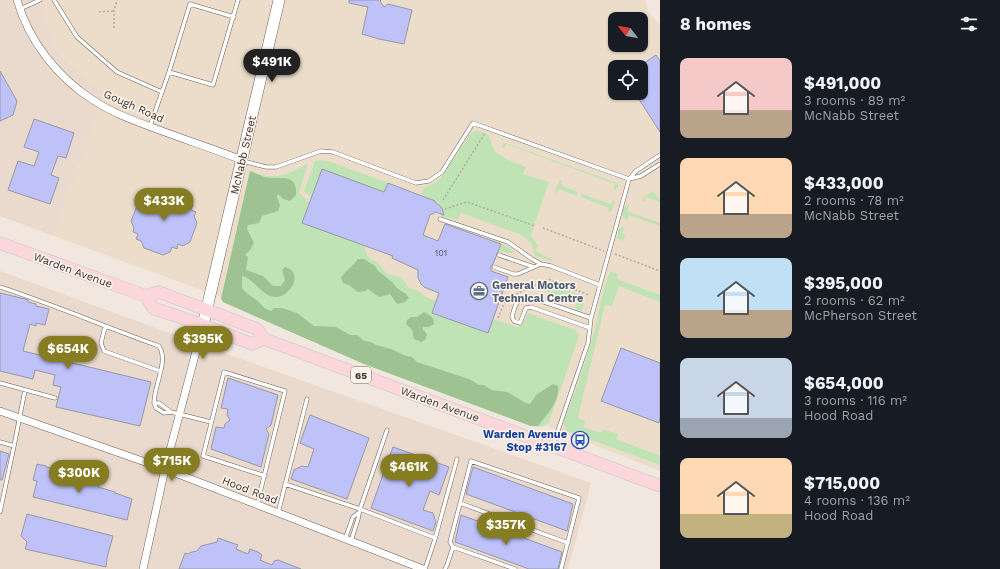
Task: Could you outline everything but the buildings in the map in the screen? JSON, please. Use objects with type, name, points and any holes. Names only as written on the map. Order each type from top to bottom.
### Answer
[{"type":"main road","name":"Warden Avenue","points":[[0,243],[146,296],[159,292],[257,328],[264,339],[660,486]]},
{"type":"main road","name":"Warden Avenue","points":[[146,296],[153,308],[252,344],[264,339]]},
{"type":"street","name":"Gough Road","points":[[17,0],[32,35],[50,62],[62,75],[92,100],[114,112],[242,160]]},
{"type":"street","name":"McNabb Street","points":[[203,325],[242,160],[276,1]]},
{"type":"street","points":[[143,569],[165,469],[203,325]]},
{"type":"street","name":"Hood Road","points":[[0,411],[165,469],[424,569]]},
{"type":"lane","points":[[20,9],[40,0]]},
{"type":"lane","points":[[54,0],[77,38],[111,67],[117,72],[162,92]]},
{"type":"lane","points":[[169,72],[213,85],[238,0]]},
{"type":"lane","points":[[150,126],[169,72],[190,4],[234,17]]},
{"type":"lane","points":[[242,160],[266,167],[276,167],[321,151],[333,152],[416,183],[423,182],[429,181],[442,172],[473,123],[629,179],[641,176],[660,164]]},
{"type":"lane","points":[[553,446],[588,343],[591,318],[629,179],[636,171],[660,155]]},
{"type":"lane","points":[[440,219],[459,224],[508,242],[541,264],[551,266],[600,284]]},
{"type":"lane","points":[[499,254],[534,266]]},
{"type":"lane","points":[[494,267],[513,274],[518,274],[541,264]]},
{"type":"lane","points":[[0,287],[159,346],[162,351],[163,360],[154,395],[154,404],[159,403],[171,412],[211,422]]},
{"type":"lane","points":[[590,328],[531,307],[526,308],[520,323],[514,321],[512,317],[521,298],[530,297],[591,318]]},
{"type":"lane","points":[[105,327],[101,343],[104,351],[160,371]]},
{"type":"lane","points":[[257,505],[265,476],[285,391],[224,372],[203,456],[265,476]]},
{"type":"lane","points":[[0,383],[55,398]]},
{"type":"lane","points":[[0,512],[25,390]]},
{"type":"lane","points":[[278,513],[307,399]]},
{"type":"lane","points":[[348,540],[358,519],[359,511],[387,430]]},
{"type":"lane","points":[[0,442],[14,446]]},
{"type":"lane","points":[[424,569],[435,538],[458,459]]},
{"type":"lane","points":[[515,569],[453,547],[450,542],[471,461],[579,498],[561,569]]},
{"type":"lane","points":[[285,484],[435,538]]},
{"type":"lane","points":[[460,503],[568,543]]},
{"type":"lane","points":[[348,540],[353,517],[359,511]]},
{"type":"lane","points":[[445,569],[453,547]]},
{"type":"path","points":[[114,28],[114,11],[117,0]]},
{"type":"path","points":[[99,12],[114,11]]},
{"type":"path","points":[[443,200],[488,128]]},
{"type":"path","points":[[445,209],[467,202],[535,226]]},
{"type":"path","points":[[543,228],[604,251]]},
{"type":"path","points":[[615,254],[660,271]]},
{"type":"path","points":[[498,318],[506,299],[548,279],[589,295]]},
{"type":"shaded area","points":[[0,0],[39,0],[55,48],[103,94],[54,236],[0,216]]},
{"type":"shaded area","points":[[39,0],[645,0],[649,12],[660,25],[660,471],[229,300],[54,236],[103,94],[55,48]]},
{"type":"shaded area","points":[[0,271],[213,349],[591,483],[568,569],[0,569]]},
{"type":"green space","points":[[476,131],[482,131],[489,136],[494,150],[497,153],[526,167],[523,174],[549,182],[531,235],[533,240],[538,245],[535,251],[552,259],[551,261],[535,256],[531,243],[522,235],[461,213],[458,220],[441,216],[442,212],[439,205],[433,200],[421,195],[424,188],[435,183],[441,178],[470,134]]},
{"type":"green space","points":[[503,142],[617,183],[619,186],[615,190],[613,189],[615,184],[506,144],[504,148],[502,147]]},
{"type":"green space","points":[[315,161],[328,161],[388,183],[384,192],[322,169],[311,197],[304,191]]},
{"type":"green space","points":[[308,164],[299,192],[309,203],[302,223],[364,245],[367,255],[372,260],[376,261],[387,274],[401,277],[409,288],[419,291],[426,297],[436,301],[432,313],[488,333],[493,319],[517,327],[523,323],[528,313],[575,330],[579,335],[578,339],[549,422],[541,427],[531,426],[364,364],[223,302],[221,299],[250,171],[274,177],[286,174]]},
{"type":"green space","points":[[250,171],[264,177],[286,178],[291,180],[296,188],[296,195],[290,201],[283,199],[278,194],[277,197],[280,205],[278,211],[262,216],[259,223],[248,225],[247,229],[254,243],[245,255],[248,257],[246,270],[263,276],[273,286],[281,286],[285,280],[282,270],[285,267],[291,270],[295,279],[290,289],[286,293],[275,297],[266,294],[251,280],[242,276],[242,288],[246,293],[268,310],[271,311],[274,308],[282,308],[297,313],[314,326],[336,327],[350,335],[357,335],[364,341],[371,342],[412,357],[417,362],[469,379],[492,390],[507,392],[526,403],[530,404],[536,395],[553,384],[558,386],[555,403],[538,426],[531,426],[364,364],[223,302],[221,299]]},
{"type":"green space","points":[[560,180],[562,180],[561,185],[578,192],[577,196],[559,189],[557,194],[555,190]]},
{"type":"green space","points":[[653,192],[660,202],[646,197],[644,202],[642,200],[649,193]]},
{"type":"green space","points":[[582,194],[611,204],[613,199],[615,202],[611,211],[608,212],[609,208],[581,197]]},
{"type":"green space","points":[[626,205],[629,206],[627,211],[660,223],[660,226],[629,215],[627,220],[622,215],[623,209]]},
{"type":"green space","points":[[622,227],[624,228],[622,233],[625,235],[623,241],[618,239],[617,235],[619,229]]},
{"type":"green space","points":[[501,244],[515,251],[509,253],[498,250]]},
{"type":"green space","points":[[358,259],[364,259],[375,266],[378,271],[409,298],[405,302],[397,304],[390,294],[379,297],[368,289],[358,292],[349,285],[343,283],[341,278]]},
{"type":"green space","points":[[610,271],[618,274],[617,279],[660,295],[660,302],[619,286],[612,306],[605,305],[578,418],[585,421],[584,427],[601,433],[603,429],[618,434],[616,439],[660,456],[660,465],[567,431],[564,425],[564,420],[589,349]]},
{"type":"green space","points":[[546,282],[585,297],[582,311],[580,312],[575,309],[577,302],[537,288],[539,285]]},
{"type":"green space","points":[[424,312],[431,316],[434,324],[429,327],[423,327],[423,330],[427,334],[425,340],[421,342],[414,339],[412,330],[406,324],[407,320],[411,317],[417,317]]},
{"type":"place","name":"General Motors Technical Centre","points":[[479,291]]},
{"type":"place","name":"Warden Avenue Stop #3167","points":[[580,440]]}]
